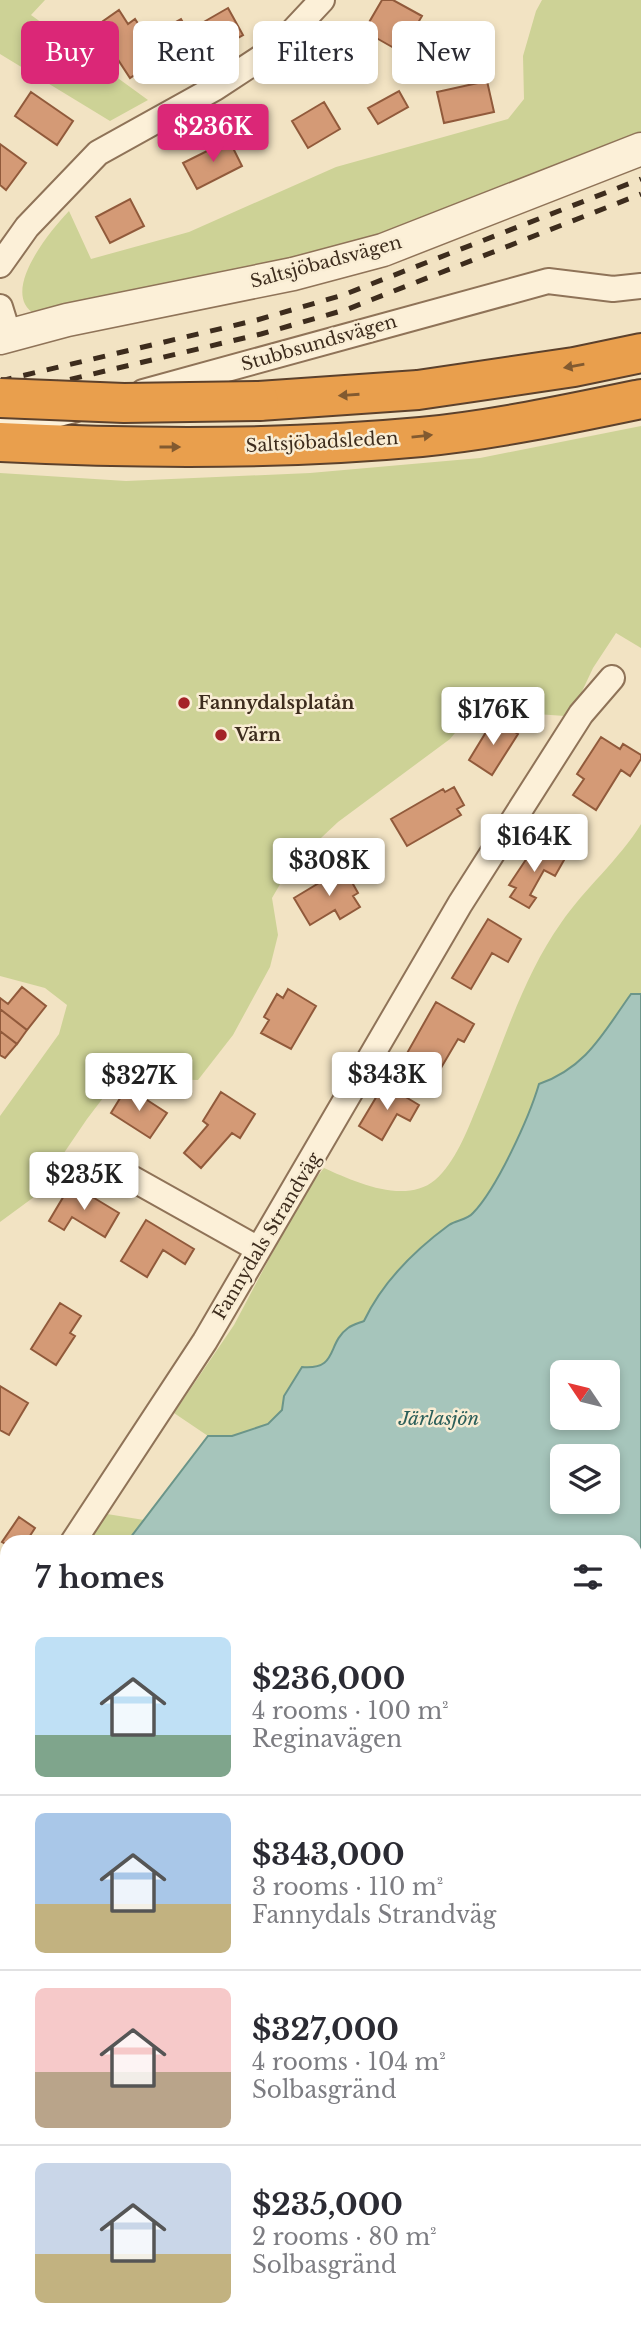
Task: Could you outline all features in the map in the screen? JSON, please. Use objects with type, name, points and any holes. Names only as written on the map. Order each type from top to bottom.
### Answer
[{"type":"highway","points":[[0,398],[124,403],[259,401],[418,390],[574,367],[641,353]]},
{"type":"highway","name":"Saltsjöbadsleden","points":[[0,442],[102,447],[242,446],[422,436],[641,399]]},
{"type":"street","points":[[0,265],[27,228],[98,153],[215,88],[279,46],[322,0]]},
{"type":"street","name":"Saltsjöbadsvägen","points":[[3,327],[67,320],[293,274],[383,250],[641,149]]},
{"type":"street","name":"Stubbsundsvägen","points":[[0,430],[548,281],[613,289],[641,286]]},
{"type":"street","name":"Fannydals Strandväg","points":[[77,1535],[205,1341],[460,905],[580,714],[612,678]]},
{"type":"street","points":[[110,1166],[258,1249]]},
{"type":"green space","points":[[0,0],[45,0],[31,15],[39,21],[21,21],[21,67],[0,54]]},
{"type":"green space","points":[[542,0],[641,0],[641,137],[329,254],[35,314],[25,305],[22,293],[30,264],[49,234],[69,211],[91,259],[189,232],[336,167],[508,119],[524,99],[523,56],[536,11]]},
{"type":"green space","points":[[119,79],[148,100],[110,121],[49,84],[119,84]]},
{"type":"green space","points":[[641,426],[641,648],[616,633],[593,668],[577,702],[565,716],[536,714],[488,693],[450,739],[338,822],[290,867],[272,898],[278,935],[270,967],[233,1035],[198,1080],[153,1079],[122,1073],[34,1197],[0,1222],[0,1116],[59,1034],[67,1005],[45,988],[0,976],[0,473],[126,481],[310,473],[480,458]]},
{"type":"green space","points":[[641,824],[641,994],[631,994],[582,1058],[556,1077],[539,1084],[511,1152],[482,1202],[471,1215],[452,1223],[437,1234],[400,1268],[364,1321],[348,1327],[337,1340],[329,1360],[284,1396],[282,1410],[268,1424],[232,1436],[208,1436],[174,1413],[234,1325],[304,1193],[324,1168],[365,1185],[395,1191],[423,1187],[442,1173],[465,1136],[514,1012],[547,944],[570,910],[623,850]]},
{"type":"green space","points":[[107,1514],[144,1520],[132,1535],[91,1535]]},
{"type":"water","name":"Järlasjön","points":[[631,994],[641,994],[641,1535],[132,1535],[208,1436],[232,1436],[268,1424],[282,1410],[284,1396],[302,1367],[314,1367],[327,1360],[341,1334],[364,1321],[380,1293],[412,1256],[449,1225],[473,1213],[492,1187],[511,1152],[539,1084],[570,1068],[592,1047]]},
{"type":"building","points":[[382,0],[393,0],[422,16],[419,21],[392,21],[392,47],[378,39],[378,21],[370,21]]},
{"type":"building","points":[[228,8],[235,21],[205,21]]},
{"type":"building","points":[[119,10],[128,24],[135,19],[136,21],[133,21],[133,76],[130,78],[119,61],[119,21],[103,21]]},
{"type":"building","points":[[473,84],[488,84],[494,112],[444,123],[437,92]]},
{"type":"building","points":[[399,91],[408,107],[378,124],[368,108]]},
{"type":"building","points":[[31,92],[73,121],[57,145],[15,116]]},
{"type":"building","points":[[324,102],[340,129],[308,148],[292,121]]},
{"type":"building","points":[[229,140],[242,166],[197,189],[183,163]]},
{"type":"building","points":[[0,144],[26,163],[6,190],[0,185]]},
{"type":"building","points":[[130,199],[144,226],[110,243],[96,217]]},
{"type":"building","points":[[494,719],[518,734],[492,775],[469,760]]},
{"type":"building","points":[[601,737],[620,749],[623,744],[641,755],[641,759],[630,776],[621,770],[596,810],[573,795],[584,779],[577,774]]},
{"type":"building","points":[[454,787],[464,805],[457,809],[461,815],[407,846],[391,819],[443,789],[445,792]]},
{"type":"building","points":[[537,843],[564,860],[555,876],[544,870],[530,895],[536,898],[529,908],[510,897],[516,888],[509,885]]},
{"type":"building","points":[[344,868],[358,893],[353,896],[360,907],[340,919],[335,910],[310,925],[294,898]]},
{"type":"building","points":[[488,919],[521,939],[508,962],[492,953],[471,989],[452,978]]},
{"type":"building","points":[[22,987],[46,1006],[27,1030],[0,1009],[0,998],[8,1004]]},
{"type":"building","points":[[288,989],[316,1006],[291,1049],[261,1033],[269,1020],[264,1017],[277,994],[283,998]]},
{"type":"building","points":[[436,1002],[474,1024],[464,1042],[458,1039],[438,1073],[406,1055]]},
{"type":"building","points":[[0,1009],[27,1030],[17,1044],[0,1031]]},
{"type":"building","points":[[0,1031],[17,1044],[5,1058],[0,1055]]},
{"type":"building","points":[[384,1084],[419,1105],[410,1121],[397,1114],[382,1140],[359,1126]]},
{"type":"building","points":[[127,1087],[167,1113],[150,1138],[111,1113]]},
{"type":"building","points":[[221,1092],[255,1114],[240,1138],[232,1133],[201,1168],[184,1153],[208,1125],[203,1121]]},
{"type":"building","points":[[71,1184],[119,1213],[105,1237],[72,1217],[64,1230],[49,1221]]},
{"type":"building","points":[[146,1220],[194,1249],[185,1264],[163,1250],[147,1277],[121,1261]]},
{"type":"building","points":[[60,1303],[81,1316],[70,1333],[75,1336],[56,1365],[31,1349]]},
{"type":"building","points":[[0,1386],[28,1403],[9,1435],[0,1430]]},
{"type":"building","points":[[19,1517],[35,1528],[30,1535],[7,1535]]},
{"type":"railway","points":[[0,381],[257,320],[343,295],[641,179]]},
{"type":"railway","points":[[0,396],[261,334],[348,309],[641,194]]},
{"type":"place","name":"Fannydalsplatån","points":[[184,703]]},
{"type":"place","name":"Värn","points":[[221,735]]}]
